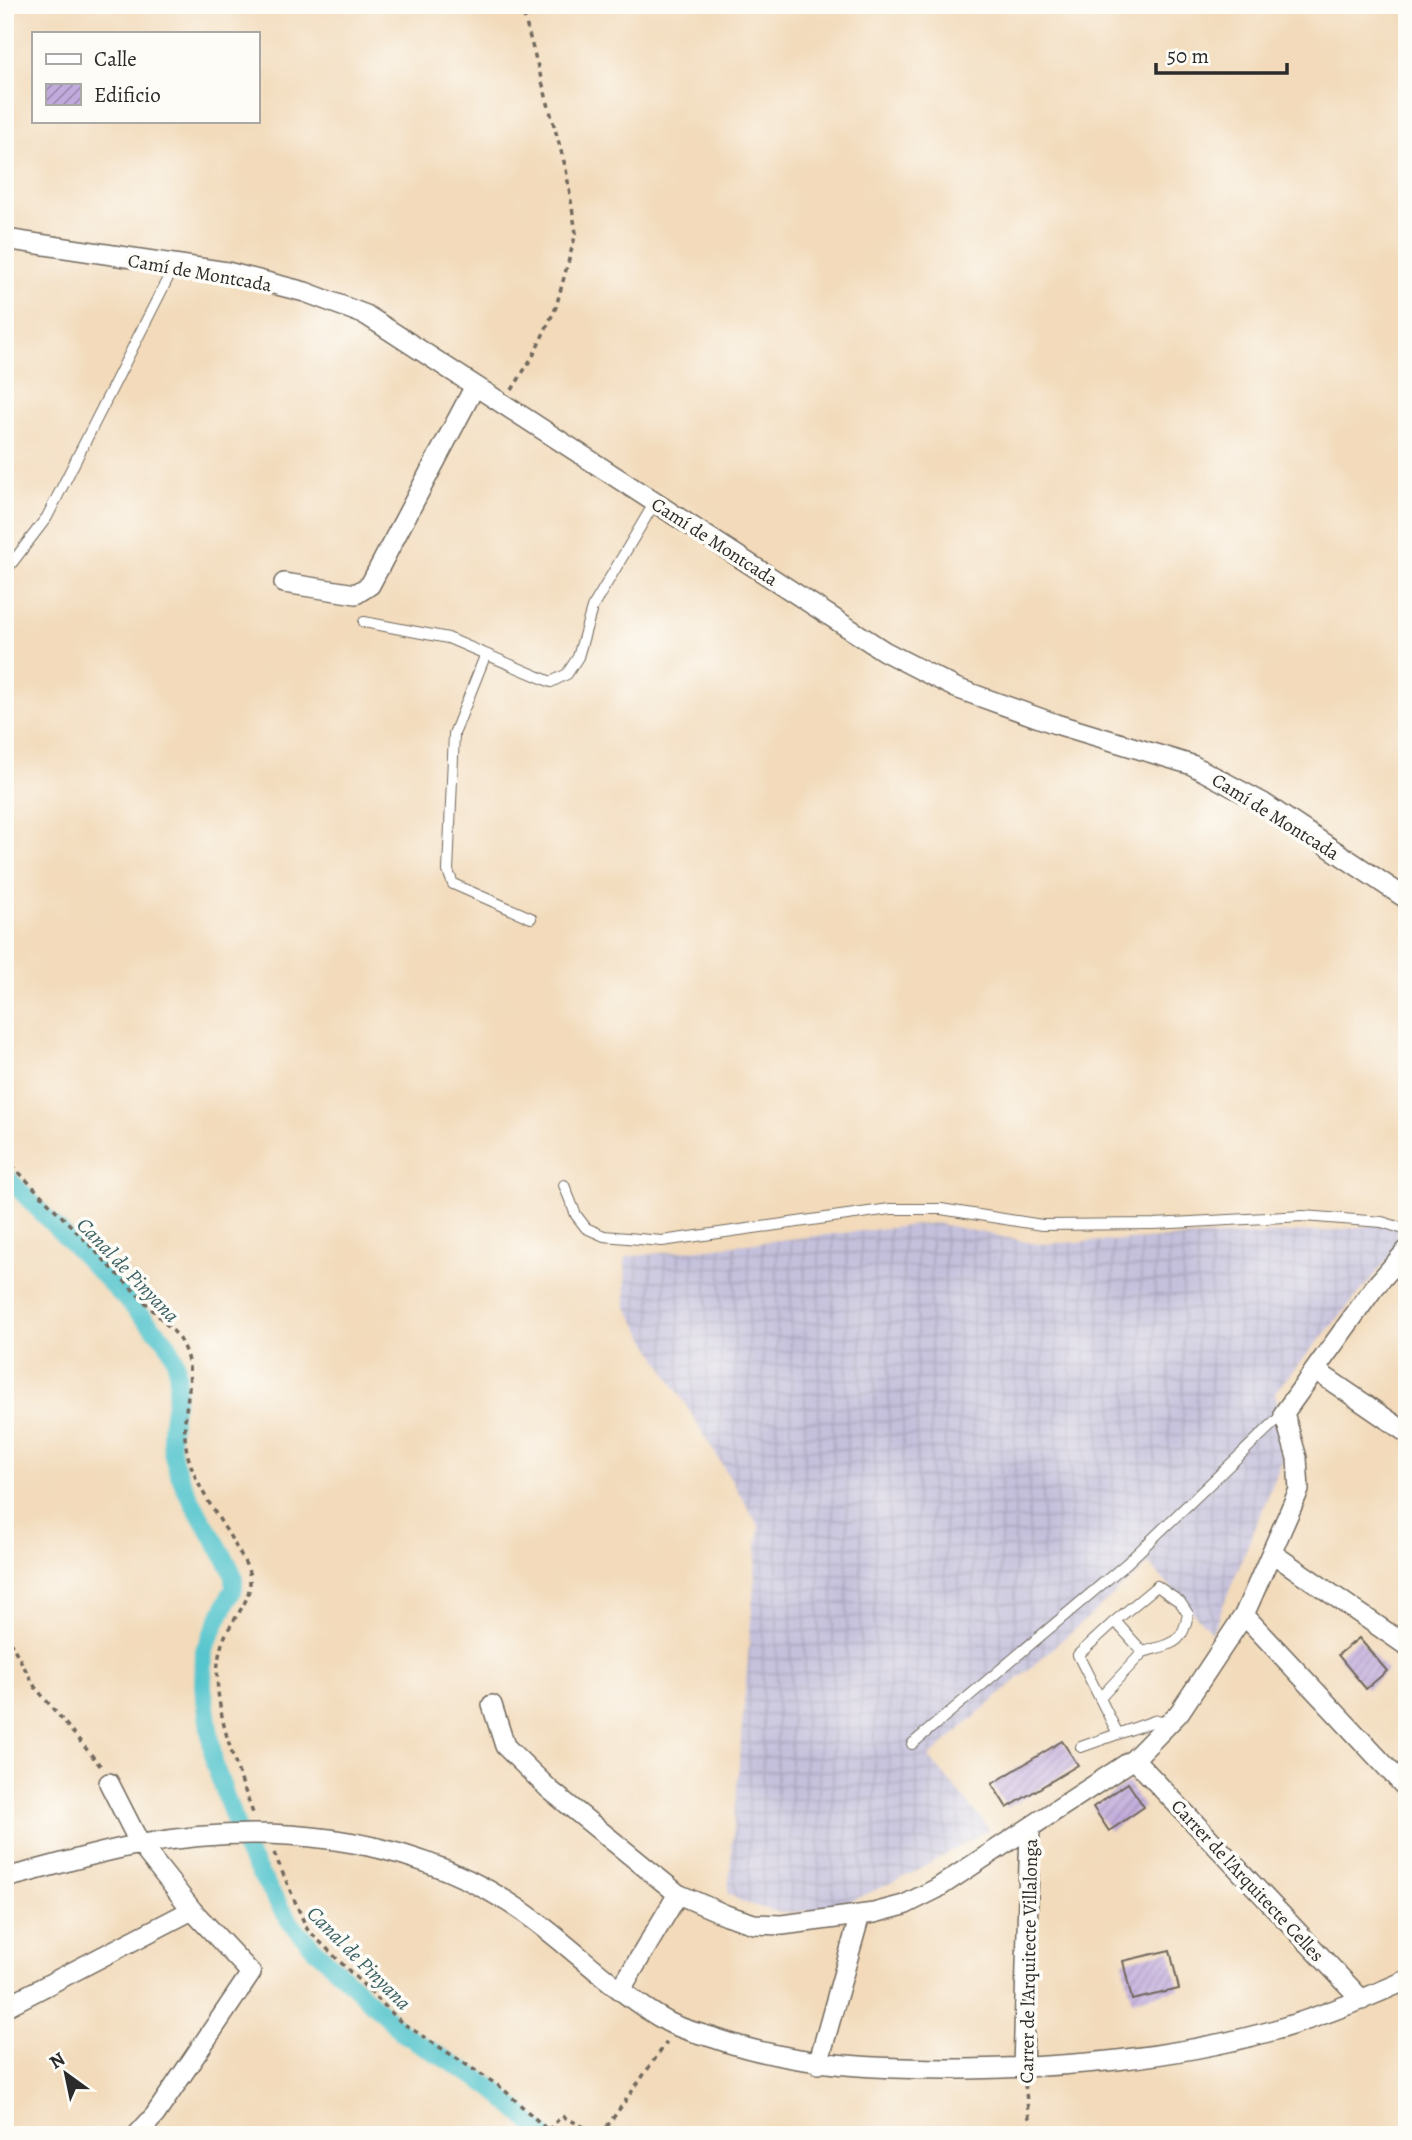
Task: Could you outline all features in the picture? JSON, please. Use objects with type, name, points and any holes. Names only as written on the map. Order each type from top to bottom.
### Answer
[{"type":"street","name":"Camí de Montcada","points":[[5,239],[227,272],[292,289],[366,315],[884,652],[956,688],[1056,723],[1192,765],[1263,803],[1407,899]]},
{"type":"street","points":[[284,583],[356,594],[370,585],[475,386]]},
{"type":"street","points":[[492,1705],[505,1746],[550,1790],[678,1894],[754,1924],[782,1925],[860,1915],[904,1905],[936,1889],[1134,1759],[1179,1713],[1244,1615],[1299,1490],[1297,1458],[1284,1413],[1373,1289],[1405,1256]]},
{"type":"street","points":[[1315,1370],[1407,1433]]},
{"type":"street","points":[[1272,1553],[1407,1646]]},
{"type":"street","points":[[1244,1615],[1407,1789]]},
{"type":"street","name":"Carrer de l'Arquitecte Celles","points":[[1134,1759],[1362,2000]]},
{"type":"street","points":[[109,1783],[141,1844],[192,1910],[251,1973],[155,2115],[137,2135]]},
{"type":"street","name":"Carrer de l'Arquitecte Villalonga","points":[[1023,2068],[1030,1829]]},
{"type":"street","points":[[5,1878],[141,1844],[251,1835],[372,1845],[440,1865],[509,1902],[621,1989],[679,2026],[759,2053],[818,2064],[889,2069],[1023,2068],[1119,2062],[1268,2032],[1362,2000],[1407,1980]]},
{"type":"street","points":[[621,1989],[678,1894]]},
{"type":"street","points":[[5,2007],[192,1910]]},
{"type":"street","points":[[818,2064],[860,1915]]},
{"type":"lane","points":[[5,572],[47,517],[174,266]]},
{"type":"lane","points":[[364,622],[448,638],[551,682],[567,674],[578,657],[592,608],[655,502]]},
{"type":"lane","points":[[485,656],[454,734],[449,871],[453,884],[531,918]]},
{"type":"lane","points":[[564,1185],[576,1215],[586,1228],[604,1236],[662,1241],[890,1209],[942,1209],[1042,1224],[1154,1224],[1303,1216],[1382,1222],[1407,1230]]},
{"type":"lane","points":[[912,1744],[1127,1563],[1284,1413]]},
{"type":"lane","points":[[1100,1698],[1143,1653],[1174,1643],[1184,1634],[1188,1615],[1180,1602],[1157,1586],[1078,1655],[1118,1734]]},
{"type":"lane","points":[[1115,1621],[1143,1653]]},
{"type":"lane","points":[[1081,1747],[1157,1720],[1166,1726]]},
{"type":"path","points":[[504,404],[534,354],[556,307],[576,233],[566,169],[521,5]]},
{"type":"path","points":[[5,1158],[176,1334],[187,1351],[192,1384],[183,1420],[186,1450],[196,1477],[250,1576],[248,1597],[223,1642],[217,1679],[225,1728],[253,1815],[251,1835],[306,1929],[401,2022],[502,2088],[554,2135]]},
{"type":"path","points":[[5,1632],[35,1687],[102,1767],[109,1783]]},
{"type":"path","points":[[548,2130],[562,2116],[600,2135],[679,2026]]},
{"type":"path","name":"Carrer de l'Arquitecte Villalonga","points":[[1023,2068],[1031,2135]]},
{"type":"path","points":[[1399,2135],[1407,2129]]},
{"type":"shaded area","points":[[1407,1220],[1407,1237],[1275,1392],[1283,1459],[1212,1633],[1149,1564],[929,1757],[990,1829],[915,1872],[849,1902],[817,1910],[781,1913],[742,1902],[728,1893],[759,1526],[626,1306],[625,1257],[935,1223],[1037,1244],[1331,1231]]},
{"type":"building","points":[[1359,1638],[1387,1671],[1366,1689],[1338,1655]]},
{"type":"building","points":[[1062,1741],[1078,1765],[1007,1808],[992,1784]]},
{"type":"building","points":[[1128,1783],[1144,1807],[1109,1831],[1093,1807]]},
{"type":"building","points":[[1170,1950],[1179,1989],[1132,2000],[1123,1961]]},
{"type":"waterway","name":"Canal de Pinyana","points":[[5,1175],[166,1341],[174,1356],[177,1383],[171,1425],[173,1456],[192,1502],[234,1576],[234,1587],[204,1650],[203,1686],[214,1763],[245,1850],[290,1922],[404,2034],[490,2086],[544,2135]]}]
